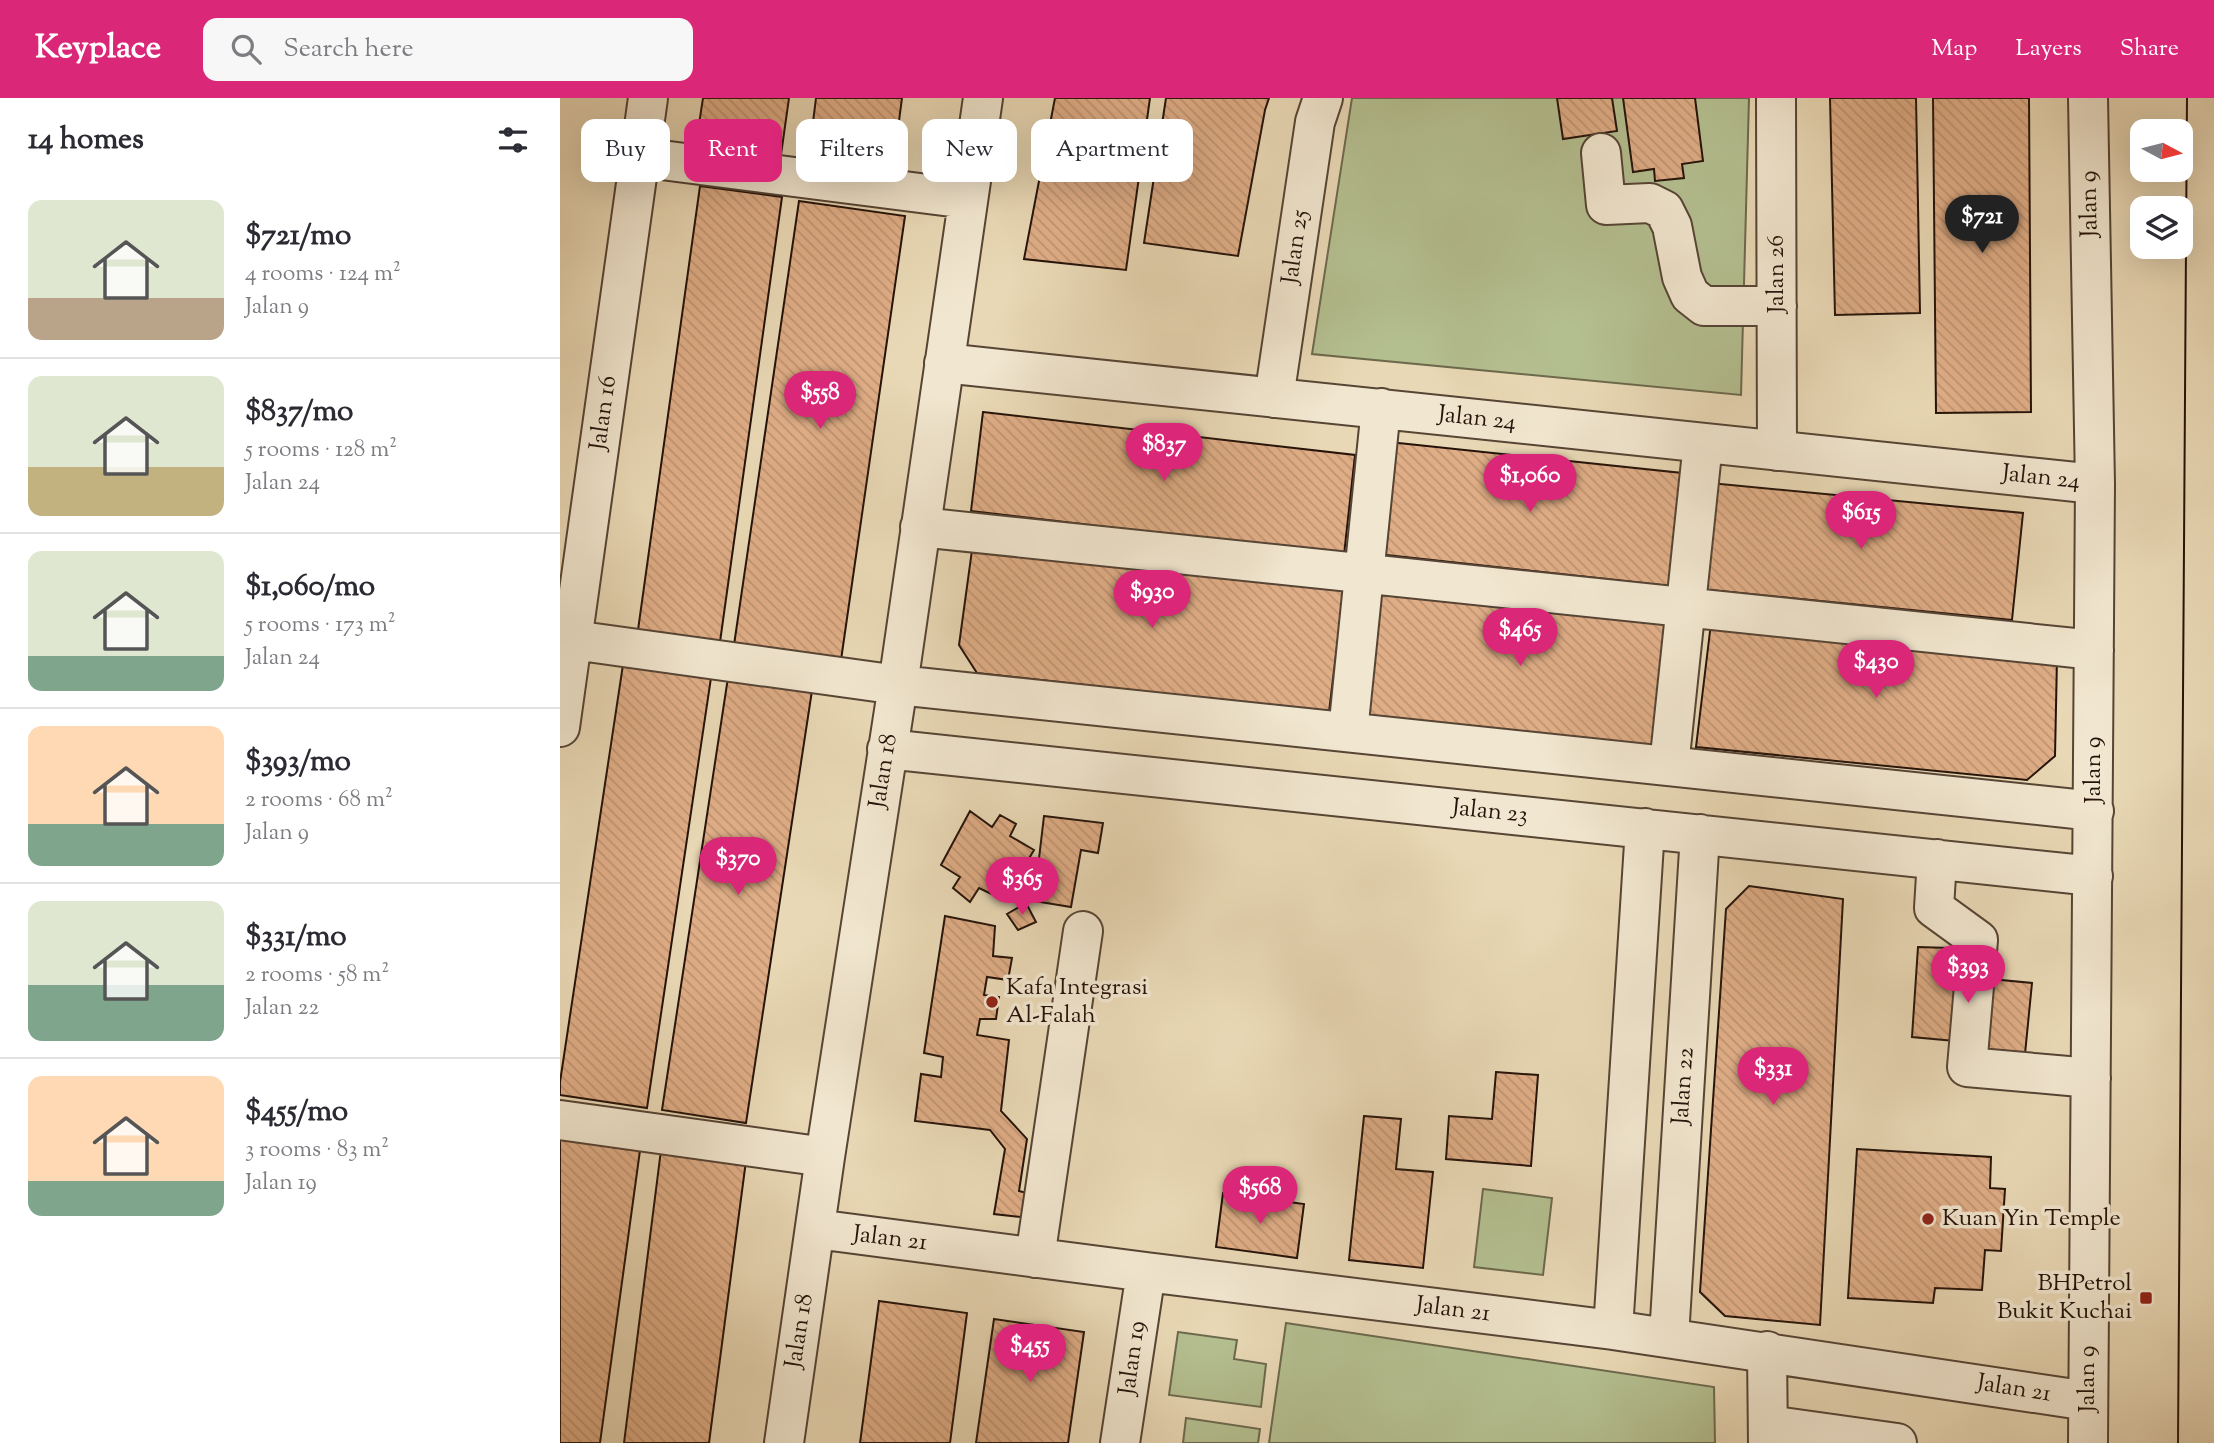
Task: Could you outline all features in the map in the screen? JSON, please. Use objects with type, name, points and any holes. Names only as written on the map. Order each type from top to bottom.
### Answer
[{"type":"main road","points":[[2198,1443],[2207,98]]},
{"type":"main road","points":[[2202,1034],[2214,1080]]},
{"type":"main road","points":[[2199,1335],[2214,1274]]},
{"type":"street","name":"Jalan 16","points":[[644,119],[648,98]]},
{"type":"street","name":"Jalan 18","points":[[783,1443],[816,1229],[824,1157],[898,685],[983,98]]},
{"type":"street","name":"Jalan 25","points":[[1274,397],[1315,122],[1323,98]]},
{"type":"street","name":"Jalan 26","points":[[1776,98],[1777,451]]},
{"type":"street","name":"Jalan 9","points":[[2088,98],[2095,484],[2088,1443]]},
{"type":"street","points":[[1601,153],[1606,205],[1650,202],[1664,210],[1672,226],[1682,277],[1690,295],[1704,306],[1777,306]]},
{"type":"street","points":[[670,162],[967,200]]},
{"type":"street","name":"Jalan 16","points":[[560,727],[635,182]]},
{"type":"street","name":"Jalan 24","points":[[944,363],[2095,484]]},
{"type":"street","points":[[1348,732],[1381,408]]},
{"type":"street","points":[[1669,766],[1703,443]]},
{"type":"street","points":[[920,527],[2094,650]]},
{"type":"street","points":[[573,640],[898,685],[2094,811]]},
{"type":"street","name":"Jalan 23","points":[[887,749],[2093,876]]},
{"type":"street","points":[[1613,1329],[1645,828]]},
{"type":"street","name":"Jalan 22","points":[[1669,1338],[1700,834]]},
{"type":"street","points":[[1937,859],[1934,908],[1978,940],[1967,1067],[2091,1078]]},
{"type":"street","points":[[1035,1258],[1083,931]]},
{"type":"street","points":[[560,1120],[824,1157]]},
{"type":"street","name":"Jalan 21","points":[[816,1229],[1613,1329],[2088,1401]]},
{"type":"street","name":"Jalan 19","points":[[1121,1443],[1146,1272]]},
{"type":"street","points":[[1767,1351],[1768,1434],[1897,1443]]},
{"type":"green space","points":[[1352,98],[1749,98],[1741,395],[1312,354]]},
{"type":"green space","points":[[1483,1189],[1552,1198],[1543,1275],[1474,1267]]},
{"type":"green space","points":[[1286,1323],[1714,1387],[1715,1443],[1269,1443]]},
{"type":"green space","points":[[1178,1332],[1237,1340],[1234,1359],[1266,1364],[1261,1407],[1169,1395]]},
{"type":"green space","points":[[1186,1418],[1260,1429],[1258,1443],[1183,1443]]},
{"type":"building","points":[[703,98],[789,98],[782,148],[782,119],[700,119]]},
{"type":"building","points":[[816,98],[902,98],[899,119],[813,119]]},
{"type":"building","points":[[1055,98],[1150,98],[1147,119],[1051,119]]},
{"type":"building","points":[[1166,98],[1269,98],[1238,256],[1144,243],[1153,182],[1193,182],[1193,119],[1163,119]]},
{"type":"building","points":[[1557,98],[1612,98],[1617,131],[1563,139]]},
{"type":"building","points":[[1623,98],[1695,98],[1703,161],[1682,164],[1684,178],[1655,181],[1654,169],[1633,172]]},
{"type":"building","points":[[1830,98],[1916,98],[1920,313],[1835,315]]},
{"type":"building","points":[[1933,98],[2029,98],[2031,412],[1936,413]]},
{"type":"building","points":[[1039,182],[1138,182],[1126,270],[1024,259]]},
{"type":"building","points":[[700,186],[782,197],[720,642],[638,630]]},
{"type":"building","points":[[799,201],[905,216],[841,660],[734,645]]},
{"type":"building","points":[[983,412],[1355,455],[1344,555],[971,511]]},
{"type":"building","points":[[1389,442],[1682,473],[1670,586],[1377,554]]},
{"type":"building","points":[[1710,483],[2023,513],[2012,620],[1699,589]]},
{"type":"building","points":[[972,550],[1344,589],[1329,712],[977,673],[959,645]]},
{"type":"building","points":[[1380,588],[1673,618],[1660,747],[1367,717]]},
{"type":"building","points":[[1712,615],[2057,658],[2055,756],[2027,780],[1696,747]]},
{"type":"building","points":[[624,658],[712,671],[647,1108],[560,1095]]},
{"type":"building","points":[[729,671],[813,684],[746,1123],[662,1110]]},
{"type":"building","points":[[970,811],[992,827],[1000,815],[1016,824],[1010,836],[1034,850],[1004,900],[979,888],[970,902],[953,888],[960,877],[941,865]]},
{"type":"building","points":[[1044,816],[1103,823],[1098,853],[1081,850],[1071,907],[1034,901]]},
{"type":"building","points":[[1749,886],[1843,899],[1820,1325],[1725,1316],[1700,1292],[1726,909]]},
{"type":"building","points":[[1026,903],[1036,922],[1018,930],[1007,914]]},
{"type":"building","points":[[945,916],[995,926],[993,956],[1012,958],[1008,980],[987,977],[984,995],[999,997],[996,1019],[980,1019],[977,1035],[1009,1040],[1001,1111],[1027,1139],[1019,1191],[1034,1195],[1030,1218],[994,1214],[1005,1149],[990,1130],[915,1121],[921,1074],[941,1077],[943,1057],[924,1053]]},
{"type":"building","points":[[1918,947],[1950,948],[1960,960],[1960,976],[2032,983],[2025,1054],[1984,1050],[1955,1041],[1912,1037]]},
{"type":"building","points":[[1496,1072],[1538,1075],[1531,1166],[1446,1159],[1449,1116],[1492,1119]]},
{"type":"building","points":[[1364,1116],[1401,1119],[1396,1169],[1433,1172],[1423,1268],[1349,1260]]},
{"type":"building","points":[[560,1132],[641,1143],[600,1443],[560,1443]]},
{"type":"building","points":[[662,1142],[747,1153],[709,1443],[624,1443]]},
{"type":"building","name":"Kuan Yin Temple","points":[[1857,1149],[1991,1157],[1990,1188],[2005,1189],[2001,1251],[1985,1250],[1982,1290],[1935,1288],[1933,1303],[1848,1298]]},
{"type":"building","points":[[1223,1193],[1304,1204],[1297,1258],[1216,1247]]},
{"type":"building","points":[[879,1301],[967,1313],[950,1443],[860,1443]]},
{"type":"building","points":[[994,1319],[1084,1332],[1068,1443],[976,1443]]},
{"type":"place","name":"Kafa Integrasi Al-Falah","points":[[992,1002]]},
{"type":"place","name":"Kuan Yin Temple","points":[[1928,1219]]},
{"type":"place","name":"BHPetrol Bukit Kuchai","points":[[2146,1298]]}]
